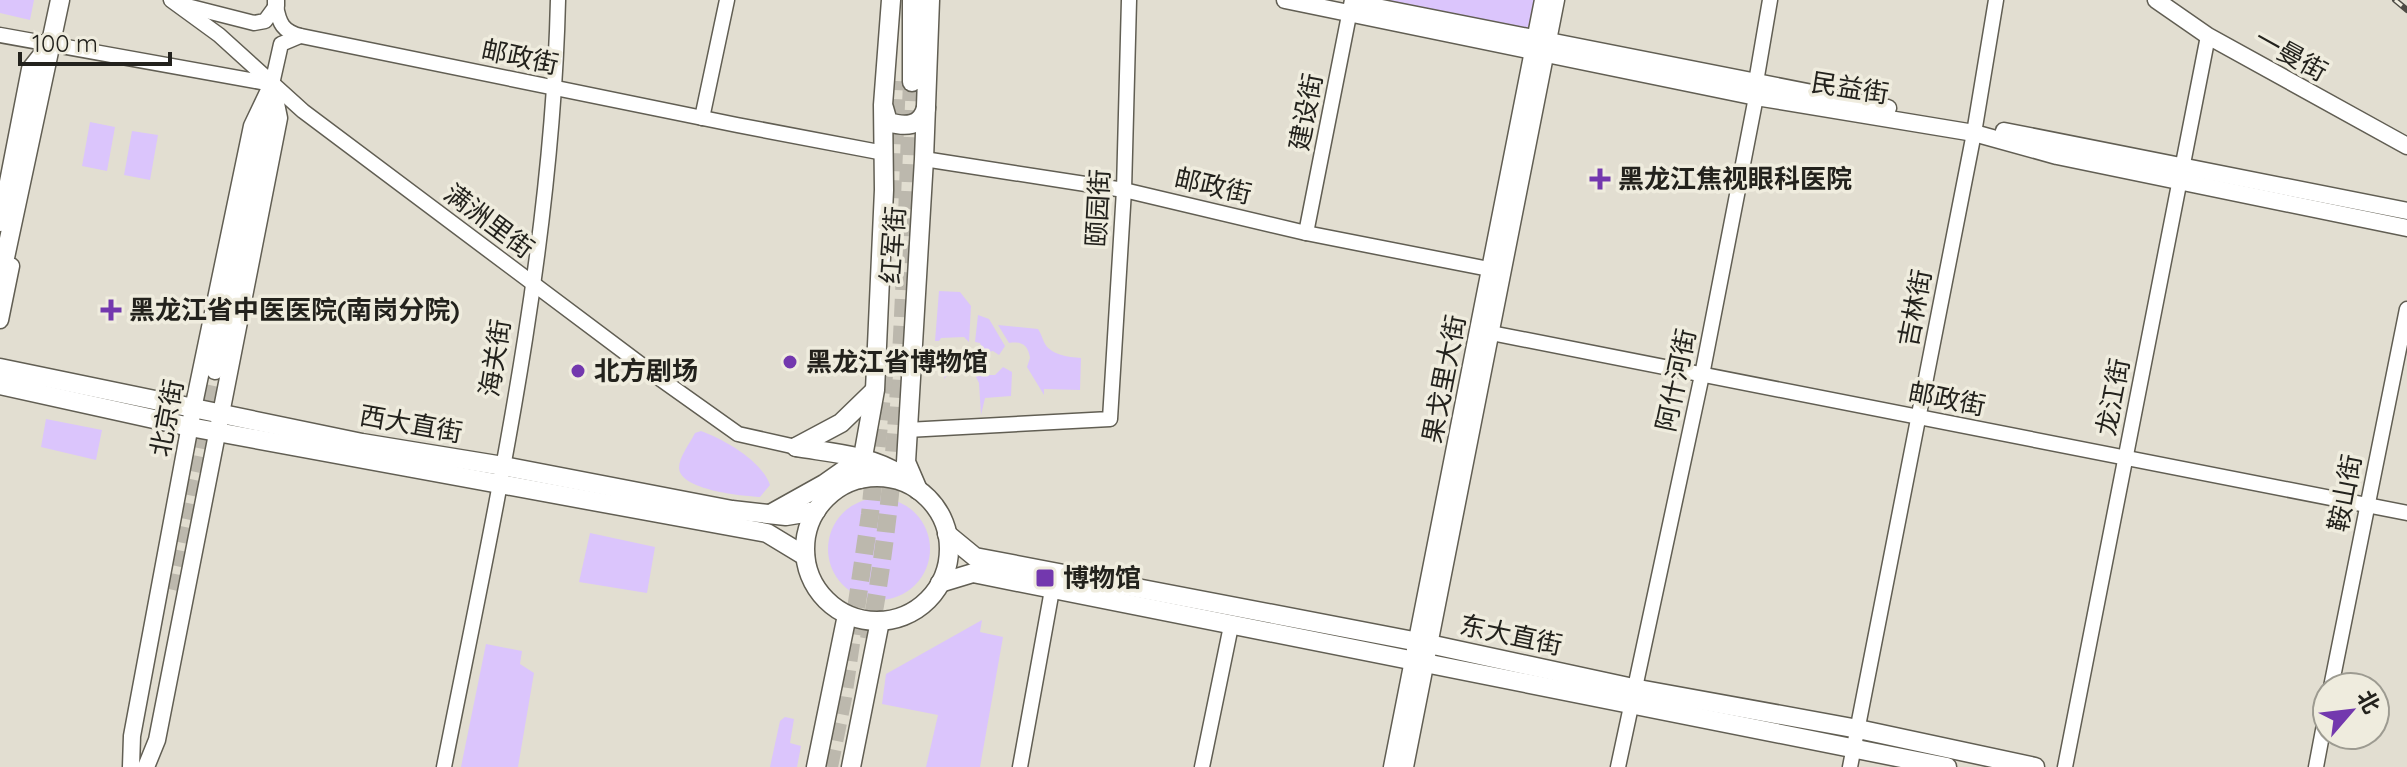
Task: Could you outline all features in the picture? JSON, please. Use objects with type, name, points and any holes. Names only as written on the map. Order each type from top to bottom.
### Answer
[{"type":"main road","points":[[0,281],[60,0]]},
{"type":"main road","name":"红军街","points":[[859,479],[875,390],[883,105],[891,0]]},
{"type":"main road","points":[[902,0],[904,81],[912,0]]},
{"type":"main road","name":"红军街","points":[[918,490],[906,462],[930,0]]},
{"type":"main road","name":"民益街","points":[[1285,0],[1348,4],[1540,47],[1974,129],[2407,228]]},
{"type":"main road","name":"果戈里大街","points":[[1392,767],[1423,643],[1540,47],[1543,0]]},
{"type":"main road","name":"果戈里大街","points":[[1484,332],[1489,269],[1540,47],[1556,0]]},
{"type":"main road","name":"一曼街","points":[[2156,0],[2208,36],[2407,146]]},
{"type":"main road","points":[[0,223],[30,69],[49,45]]},
{"type":"main road","points":[[0,320],[50,77],[49,45]]},
{"type":"main road","name":"北京街","points":[[215,371],[272,84]]},
{"type":"main road","name":"北京街","points":[[134,767],[132,736],[191,418],[252,126],[272,84]]},
{"type":"main road","name":"北京街","points":[[146,767],[157,740],[279,118],[272,84]]},
{"type":"main road","points":[[883,105],[888,122],[907,125],[923,119],[926,108]]},
{"type":"main road","name":"民益街","points":[[2181,174],[2407,211]]},
{"type":"main road","name":"西大直街","points":[[0,368],[191,418]]},
{"type":"main road","name":"西大直街","points":[[0,385],[220,423],[362,443],[767,533],[805,556]]},
{"type":"main road","points":[[796,447],[841,423],[875,390]]},
{"type":"main road","points":[[796,447],[861,458],[890,468],[918,490],[937,509],[947,534],[948,556],[940,583],[919,608],[899,618],[880,621],[847,615],[836,609],[812,580],[805,556],[807,532],[816,511],[834,491],[859,479],[890,478],[918,490]]},
{"type":"main road","points":[[768,515],[824,484],[861,458]]},
{"type":"main road","name":"西大直街","points":[[501,474],[768,515],[799,515],[816,511]]},
{"type":"main road","name":"东大直街","points":[[947,534],[975,557],[1423,643],[1632,696],[1852,758],[1947,767]]},
{"type":"main road","name":"东大直街","points":[[940,583],[973,573],[1419,662],[1858,729],[2035,767]]},
{"type":"main road","name":"北京街","points":[[134,767],[169,589]]},
{"type":"main road","points":[[816,767],[847,615]]},
{"type":"main road","points":[[851,767],[880,621]]},
{"type":"main road","name":"果戈里大街","points":[[1405,767],[1419,662]]},
{"type":"street","name":"海关街","points":[[444,767],[501,474],[532,283],[556,89],[558,0]]},
{"type":"street","points":[[702,118],[727,0]]},
{"type":"street","name":"颐园街","points":[[907,430],[1110,419],[1124,190],[1129,0]]},
{"type":"street","name":"阿什河街","points":[[1618,767],[1702,375],[1770,0]]},
{"type":"street","name":"吉林街","points":[[1852,758],[1974,129],[1996,0]]},
{"type":"street","points":[[173,1],[254,23],[265,21],[276,3]]},
{"type":"street","name":"满洲里街","points":[[173,1],[219,35],[314,120],[738,434],[796,447]]},
{"type":"street","points":[[276,3],[281,26],[287,32],[301,36]]},
{"type":"street","name":"建设街","points":[[1306,233],[1348,4]]},
{"type":"street","points":[[0,35],[272,84],[281,44],[301,36]]},
{"type":"street","name":"邮政街","points":[[301,36],[884,153]]},
{"type":"street","name":"龙江街","points":[[2065,767],[2208,36]]},
{"type":"street","name":"邮政街","points":[[924,159],[1124,190],[1306,233],[1489,269]]},
{"type":"street","name":"鞍山街","points":[[2334,671],[2407,309]]},
{"type":"street","name":"邮政街","points":[[1484,332],[2407,513]]},
{"type":"street","points":[[1020,767],[1052,590]]},
{"type":"street","points":[[1202,767],[1231,626]]},
{"type":"shaded area","points":[[0,0],[34,0],[30,20],[0,13]]},
{"type":"shaded area","points":[[1365,0],[1536,0],[1531,23],[1525,31]]},
{"type":"shaded area","points":[[90,122],[115,127],[107,171],[82,166]]},
{"type":"shaded area","points":[[132,131],[158,135],[150,180],[124,175]]},
{"type":"shaded area","points":[[939,291],[960,292],[971,306],[969,342],[964,337],[935,341]]},
{"type":"shaded area","points":[[978,315],[989,319],[1005,346],[999,355],[993,351],[984,353],[980,343],[975,342]]},
{"type":"shaded area","points":[[998,325],[1038,329],[1050,350],[1081,358],[1080,390],[1044,389],[1044,395],[1027,367],[1030,358],[1028,350],[1021,343],[1009,343]]},
{"type":"shaded area","points":[[978,349],[982,355],[979,366],[985,375],[995,375],[1003,367],[1012,372],[1011,396],[985,398],[981,415],[979,383],[974,373],[959,367],[944,379],[944,352],[964,352]]},
{"type":"shaded area","points":[[46,419],[102,430],[96,460],[41,447]]},
{"type":"shaded area","points":[[701,431],[731,445],[759,467],[770,485],[760,497],[700,487],[682,476],[679,468],[681,459],[695,433]]},
{"type":"shaded area","points":[[879,498],[908,506],[922,520],[930,549],[922,578],[908,592],[879,600],[850,592],[836,578],[828,549],[836,520],[850,506]]},
{"type":"shaded area","points":[[590,533],[655,547],[647,593],[579,582]]},
{"type":"shaded area","points":[[982,620],[980,632],[1003,637],[980,767],[926,767],[938,715],[882,704],[886,674]]},
{"type":"shaded area","points":[[486,644],[522,651],[520,664],[534,673],[518,767],[461,767]]},
{"type":"shaded area","points":[[785,717],[794,719],[790,743],[801,746],[797,767],[770,767],[780,721]]},
{"type":"tunnel","points":[[892,198],[897,81]]},
{"type":"tunnel","points":[[869,639],[881,570],[896,431],[912,82]]},
{"type":"tunnel","points":[[169,589],[215,371]]},
{"type":"tunnel","points":[[829,767],[843,698],[870,514],[884,375]]},
{"type":"railway","points":[[2395,0],[2407,10]]},
{"type":"place","name":"黑龙江焦视眼科医院","points":[[1600,179]]},
{"type":"place","name":"黑龙江省中医医院(南岗分院)","points":[[111,310]]},
{"type":"place","name":"黑龙江省博物馆","points":[[790,362]]},
{"type":"place","name":"北方剧场","points":[[578,371]]},
{"type":"place","name":"博物馆","points":[[1045,578]]}]
